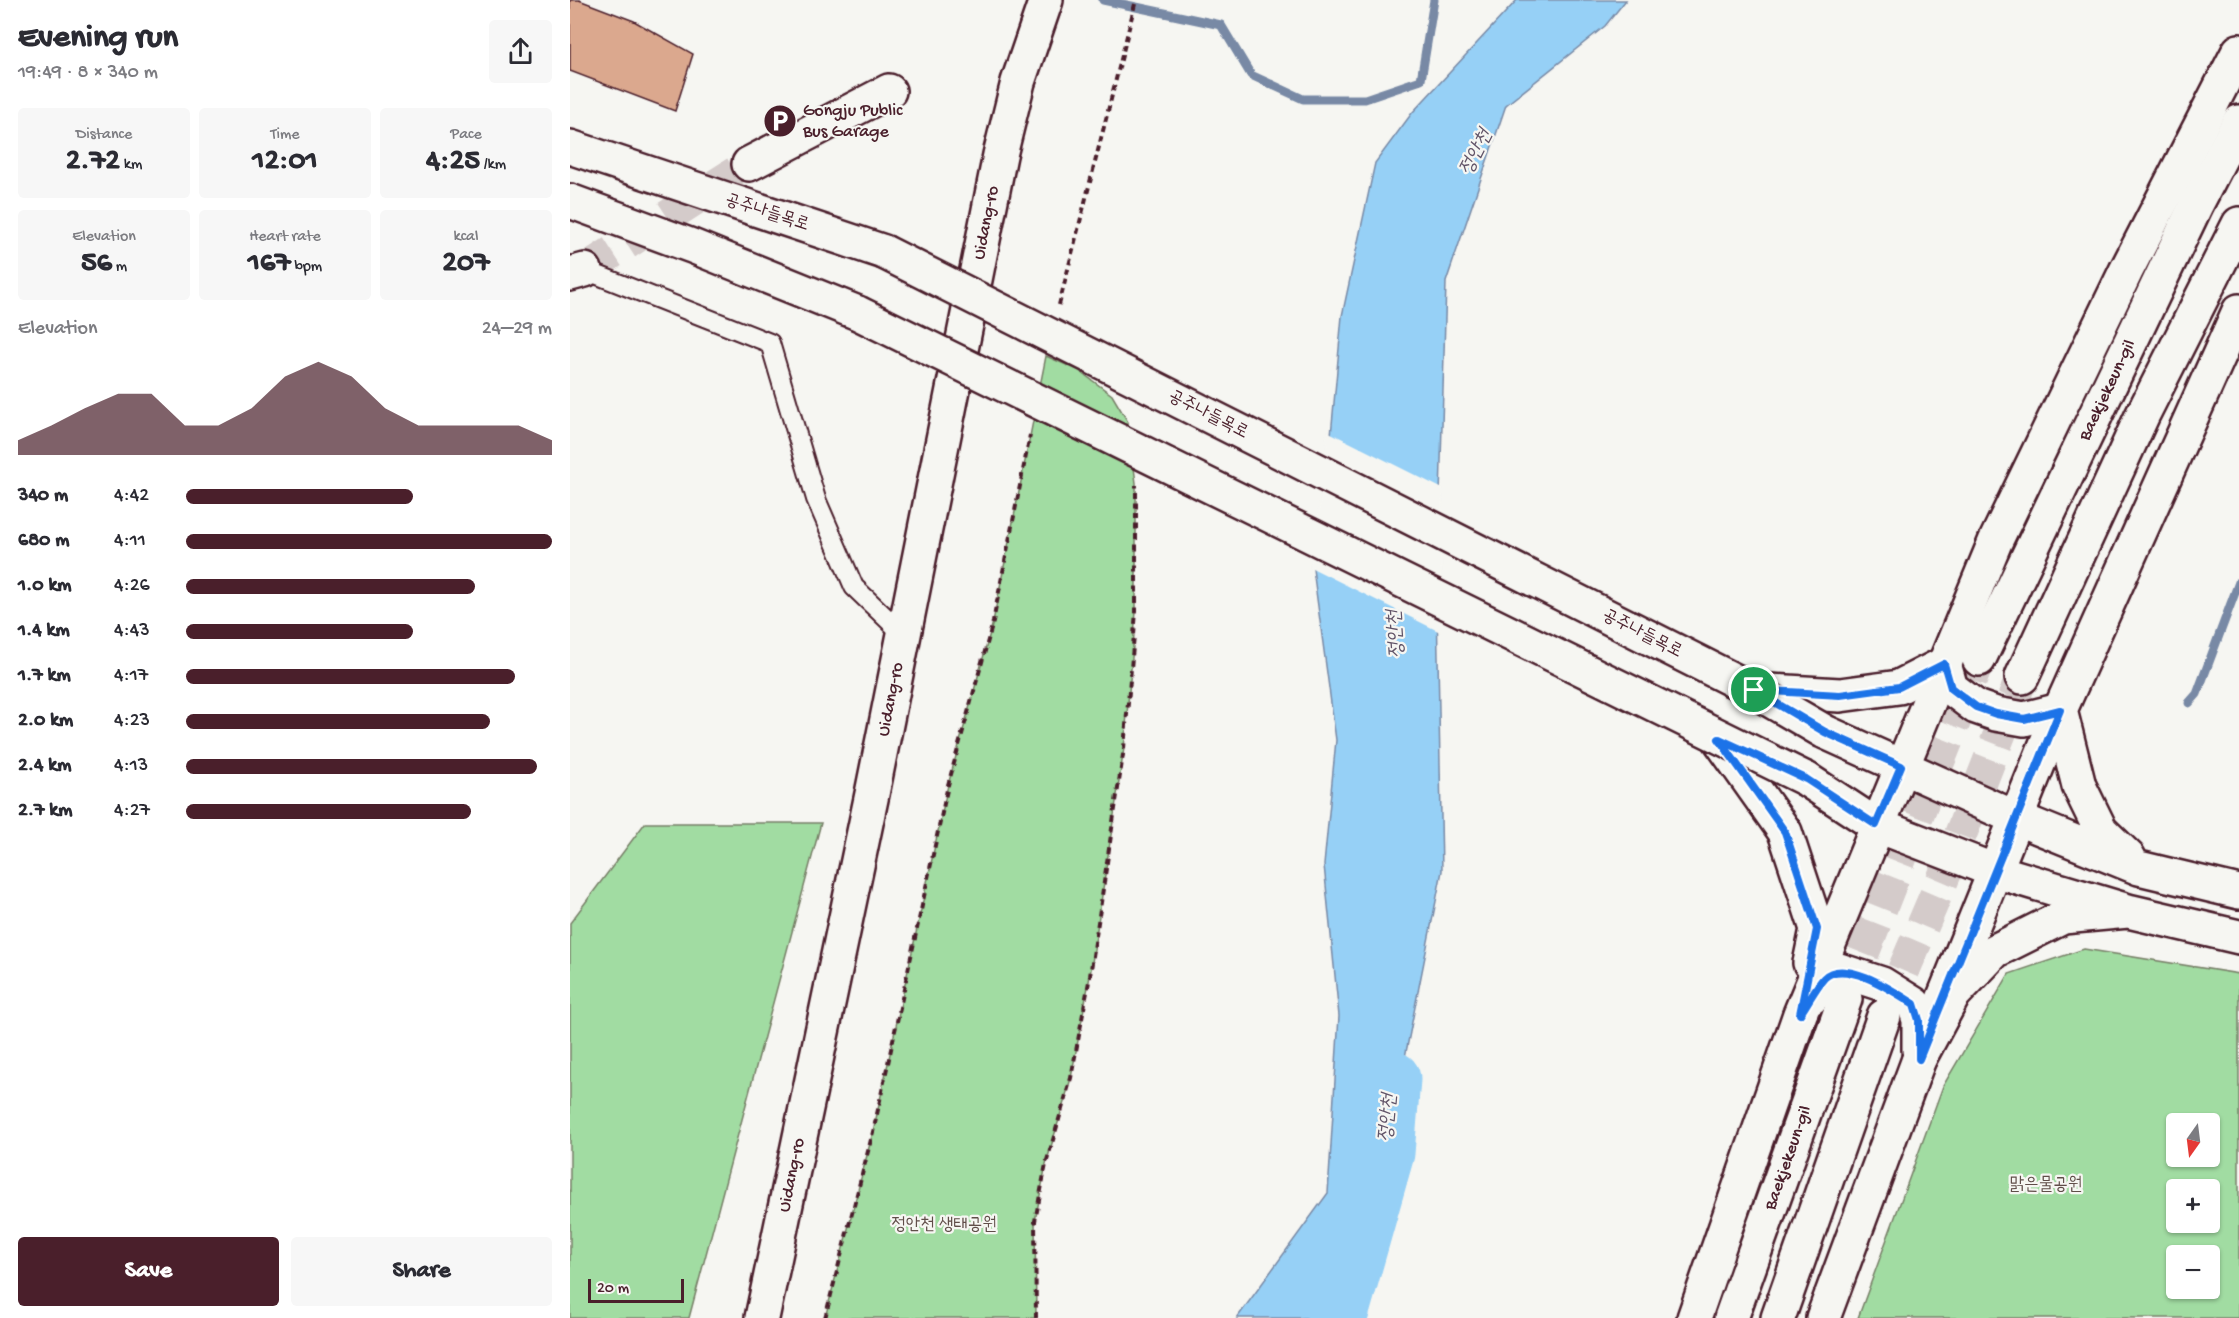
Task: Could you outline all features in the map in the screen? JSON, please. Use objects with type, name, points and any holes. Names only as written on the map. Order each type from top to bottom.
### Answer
[{"type":"main road","name":"Uidang-ro","points":[[762,1318],[904,635],[1000,155],[1018,82],[1046,0]]},
{"type":"main road","points":[[1694,1318],[1800,1014],[1876,825],[2000,532],[2126,271],[2239,51]]},
{"type":"main road","points":[[749,164],[889,91]]},
{"type":"main road","name":"Baekjekeun-gil","points":[[1979,658],[2191,216],[2239,122]]},
{"type":"main road","name":"공주나들목로","points":[[570,147],[884,252],[1754,690],[1825,732],[2016,818],[2139,868],[2239,892]]},
{"type":"main road","points":[[570,201],[692,246],[858,313],[1719,739],[1806,779],[1876,825],[1995,871],[2128,911],[2239,937]]},
{"type":"main road","points":[[2022,677],[2142,416],[2239,224]]},
{"type":"main road","points":[[1822,1318],[1919,1059],[2060,710],[2239,311]]},
{"type":"main road","points":[[1754,690],[1840,695],[1899,687],[1944,664]]},
{"type":"main road","points":[[1944,664],[1951,688],[1976,707],[1996,714],[2024,719],[2060,710]]},
{"type":"main road","points":[[2060,710],[2079,786],[2101,831],[2139,868]]},
{"type":"main road","points":[[1719,739],[1785,832],[1817,929],[1800,1014]]},
{"type":"main road","points":[[1919,1059],[1954,994],[1995,951],[2063,917],[2128,911]]},
{"type":"main road","points":[[1800,1014],[1825,977],[1839,970],[1865,977],[1882,984],[1914,1004],[1919,1020],[1919,1059]]},
{"type":"main road","name":"Baekjekeun-gil","points":[[1731,1318],[1845,999]]},
{"type":"main road","points":[[1778,1318],[1884,1016]]},
{"type":"lane","points":[[577,272],[770,343],[816,499],[854,587],[904,635]]},
{"type":"path","points":[[1056,316],[1136,0]]},
{"type":"path","points":[[825,1318],[874,1128],[948,785],[993,622],[1032,424]]},
{"type":"path","points":[[1036,1318],[1035,1221],[1046,1164],[1071,1078],[1088,987],[1124,748],[1136,612],[1136,483]]},
{"type":"green space","name":"정안천 생태공원","points":[[1046,356],[1078,370],[1112,395],[1128,422],[1136,483],[1136,612],[1124,748],[1090,976],[1071,1078],[1046,1164],[1035,1221],[1036,1318],[825,1318],[874,1128],[948,785],[993,622]]},
{"type":"green space","points":[[645,823],[821,823],[689,1318],[570,1318],[570,923]]},
{"type":"green space","name":"맑은물공원","points":[[2084,949],[2239,974],[2239,1318],[1858,1318],[1943,1086],[2009,974]]},
{"type":"water","points":[[1517,0],[1626,0],[1605,26],[1506,105],[1446,282],[1437,604],[1442,871],[1386,1153],[1341,1311],[1335,1318],[1237,1318],[1328,1193],[1339,1016],[1324,865],[1336,740],[1313,569],[1328,468],[1342,316],[1375,163],[1412,113]]},
{"type":"pier","points":[[1327,431],[1443,489],[1440,632],[1310,567],[1325,468]]},
{"type":"building","points":[[570,0],[579,0],[634,21],[693,54],[675,111],[570,71]]},
{"type":"waterway","points":[[1103,0],[1221,25],[1251,75],[1303,99],[1365,99],[1421,80],[1434,0]]},
{"type":"waterway","points":[[2189,703],[2197,694],[2239,582]]},
{"type":"waterway","name":"정안천","points":[[1335,1318],[1341,1311],[1386,1153],[1392,1079]]},
{"type":"tunnel","points":[[585,270],[749,164]]},
{"type":"tunnel","points":[[1845,999],[1979,659]]},
{"type":"tunnel","points":[[1884,1016],[1947,869],[2022,677]]},
{"type":"place","name":"Gongju Public Bus Garage","points":[[780,121]]},
{"type":"route","points":[[1944,664],[1951,688],[1976,707],[1996,714],[2024,719],[2060,710],[1919,1059],[1919,1020],[1914,1004],[1882,984],[1865,977],[1839,970],[1825,977],[1800,1014],[1817,929],[1785,832],[1719,739],[1806,779],[1876,825],[1901,766],[1825,732],[1754,690],[1840,695],[1899,687],[1944,664]]}]
